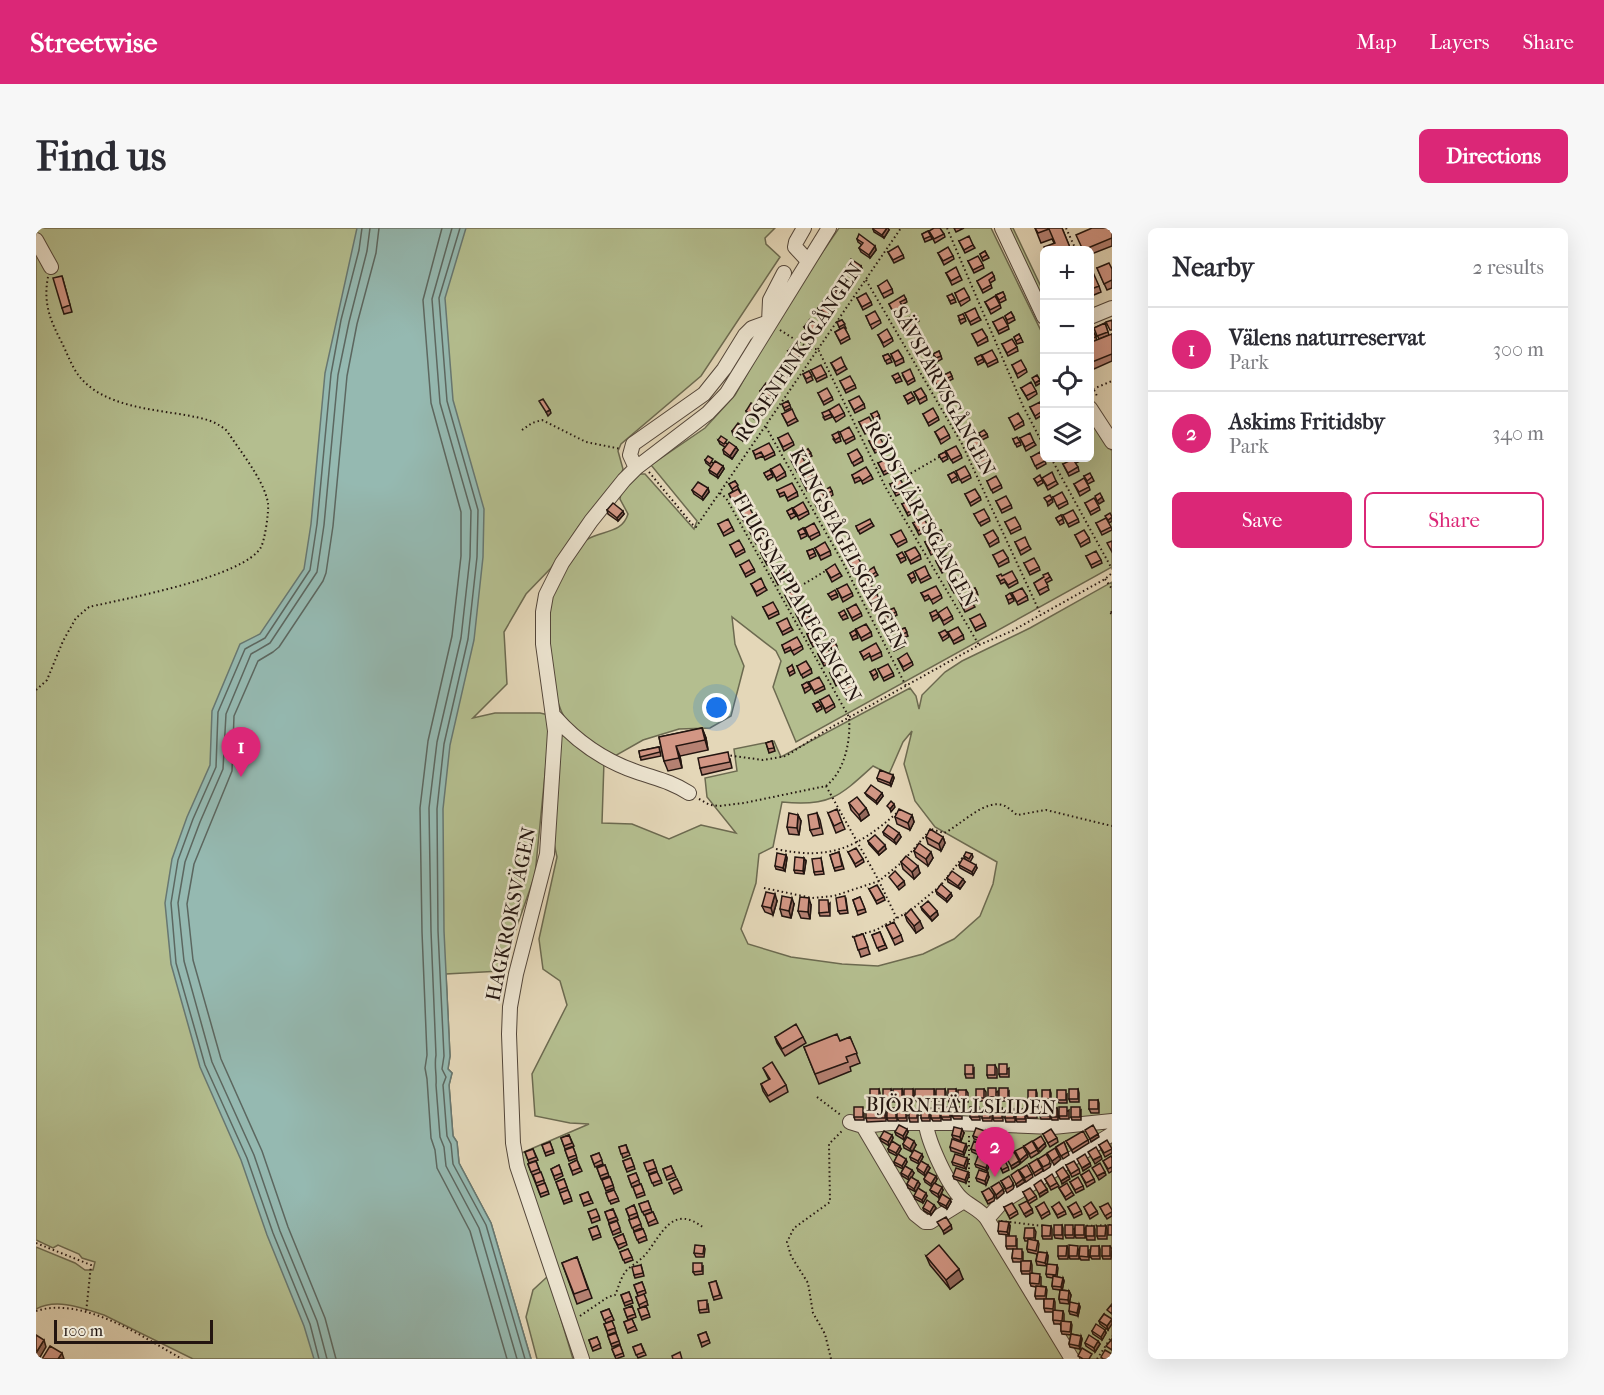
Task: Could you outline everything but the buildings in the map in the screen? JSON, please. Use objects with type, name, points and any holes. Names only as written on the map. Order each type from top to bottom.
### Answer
[{"type":"street","points":[[804,228],[795,247],[808,261]]},
{"type":"street","name":"HAGKROKSVÄGEN","points":[[582,1359],[518,1166],[513,1143],[510,1007],[516,974],[547,854],[555,731],[555,717],[543,644],[543,612],[546,595],[562,564],[611,495],[639,466],[708,413],[738,378],[829,228]]},
{"type":"street","points":[[1002,228],[1040,309]]},
{"type":"street","points":[[36,240],[51,267]]},
{"type":"street","points":[[639,466],[632,460],[630,450],[633,444],[704,394],[724,369],[745,335],[752,328],[770,322],[770,300],[784,273]]},
{"type":"street","points":[[1094,315],[1112,308]]},
{"type":"street","points":[[1094,415],[1112,442]]},
{"type":"street","points":[[555,717],[581,743],[599,754],[637,772],[672,782],[689,792]]},
{"type":"street","name":"BJÖRNHÄLLSLIDEN","points":[[857,1124],[1053,1127],[1112,1120]]},
{"type":"street","points":[[857,1124],[920,1220],[930,1222],[963,1201]]},
{"type":"street","points":[[926,1124],[927,1136],[932,1148],[957,1194],[963,1201],[982,1212],[987,1219],[1072,1359]]},
{"type":"street","points":[[987,1219],[1002,1202],[1112,1134]]},
{"type":"path","name":"ROSENFINKSGÅNGEN","points":[[639,466],[696,527],[901,228]]},
{"type":"path","points":[[947,228],[1023,406],[1040,438]]},
{"type":"path","points":[[1066,228],[1074,246]]},
{"type":"path","points":[[36,690],[47,680],[63,641],[76,618],[89,607],[207,578],[238,565],[254,555],[261,547],[268,511],[268,501],[262,486],[227,431],[219,424],[206,418],[145,408],[112,399],[90,386],[78,375],[51,323],[45,293],[51,267]]},
{"type":"path","name":"SÄVSPARVSGÅNGEN","points":[[866,279],[962,444],[1041,615]]},
{"type":"path","points":[[770,322],[810,349],[818,349]]},
{"type":"path","name":"RÖDSTJÄRTSGÅNGEN","points":[[818,349],[886,488],[980,645]]},
{"type":"path","points":[[1094,389],[1112,381]]},
{"type":"path","points":[[522,430],[542,420],[586,442],[630,450]]},
{"type":"path","name":"KUNGSFÅGELSGÅNGEN","points":[[766,425],[842,561],[906,686]]},
{"type":"path","points":[[896,482],[953,449]]},
{"type":"path","points":[[720,756],[740,756],[763,760],[786,756],[849,717],[1106,579],[1112,571],[1053,462]]},
{"type":"path","name":"FLUGSNAPPAREGÅNGEN","points":[[720,492],[726,498],[780,598],[849,717]]},
{"type":"path","points":[[780,598],[832,567]]},
{"type":"path","points":[[1106,579],[1112,589]]},
{"type":"path","points":[[689,792],[703,802],[718,806],[826,786],[834,780],[846,752],[850,728],[849,717]]},
{"type":"path","points":[[826,786],[879,881],[897,919]]},
{"type":"path","points":[[764,888],[812,898],[834,896],[879,881],[915,850],[931,829],[944,834],[976,811],[993,805],[1003,805],[1017,815],[1047,810],[1112,826]]},
{"type":"path","points":[[776,849],[801,855],[841,849],[858,843],[900,810]]},
{"type":"path","points":[[852,937],[876,930],[918,906],[939,886],[963,857]]},
{"type":"path","name":"BJÖRNHÄLLSLIDEN","points":[[817,1097],[857,1124]]},
{"type":"path","points":[[831,1359],[825,1334],[813,1313],[808,1282],[791,1256],[787,1242],[794,1228],[830,1202],[829,1144],[857,1124]]},
{"type":"path","points":[[963,1201],[971,1185],[969,1124]]},
{"type":"path","points":[[570,1323],[595,1305],[615,1295],[625,1273],[646,1254],[668,1223],[686,1218],[704,1228]]},
{"type":"path","points":[[987,1219],[1050,1226]]},
{"type":"path","points":[[1074,1226],[1112,1225]]},
{"type":"path","points":[[36,1243],[91,1265],[86,1313]]},
{"type":"path","points":[[36,1311],[58,1308],[110,1320],[182,1359]]},
{"type":"path","points":[[1097,1359],[1112,1335]]},
{"type":"green space","points":[[36,228],[775,228],[765,238],[766,244],[780,257],[701,376],[621,444],[618,451],[623,469],[621,475],[579,526],[551,568],[526,594],[504,632],[507,684],[473,718],[495,713],[549,715],[535,875],[501,971],[446,974],[450,1056],[448,1069],[452,1073],[449,1085],[453,1136],[457,1142],[459,1163],[491,1223],[531,1359],[193,1359],[96,1312],[61,1304],[36,1309],[36,1247],[75,1263],[85,1270],[93,1270],[95,1262],[58,1245],[53,1248],[36,1240]]},
{"type":"green space","points":[[839,228],[991,228],[1040,329],[1040,462],[1094,462],[1094,426],[1112,451],[1112,567],[796,742],[773,687],[781,661],[776,651],[732,617],[735,644],[744,666],[731,716],[710,728],[679,729],[643,740],[615,756],[578,732],[561,711],[552,679],[550,660],[549,623],[553,595],[586,540],[616,528],[625,520],[628,514],[620,499],[621,493],[639,474],[645,474],[694,529],[697,521],[651,465],[705,428],[735,395],[789,301]]},
{"type":"green space","points":[[1008,228],[1013,228],[1040,285],[1040,296]]},
{"type":"green space","points":[[1112,582],[1112,1359],[586,1359],[517,1155],[589,1124],[535,1116],[532,1074],[567,1005],[560,981],[543,969],[539,939],[557,857],[553,839],[560,731],[604,761],[602,823],[632,824],[669,839],[701,825],[736,833],[707,797],[705,778],[737,771],[734,749],[774,741],[781,757],[910,688],[916,696],[919,709],[922,695],[945,672],[962,661],[1030,628]],"holes":[[[912,731],[904,764],[915,801],[935,827],[997,862],[993,884],[980,916],[954,939],[923,954],[878,966],[791,957],[748,944],[741,929],[756,883],[759,854],[773,847],[782,802],[811,803],[832,798],[873,766],[889,774],[903,742]]]},
{"type":"green space","points":[[548,1276],[573,1359],[537,1359],[526,1317],[533,1290]]},
{"type":"water","points":[[357,228],[466,228],[445,298],[453,400],[484,509],[483,557],[474,640],[450,745],[443,809],[444,931],[450,1056],[448,1069],[452,1073],[449,1085],[453,1136],[457,1142],[459,1163],[491,1223],[531,1359],[314,1359],[304,1326],[267,1235],[241,1160],[200,1067],[171,964],[165,903],[172,859],[187,817],[210,765],[212,711],[240,644],[260,634],[304,569],[311,524],[325,373]]},
{"type":"place","name":"Välens naturreservat","points":[[241,777]]},
{"type":"place","name":"Askims Fritidsby","points":[[995,1177]]}]
